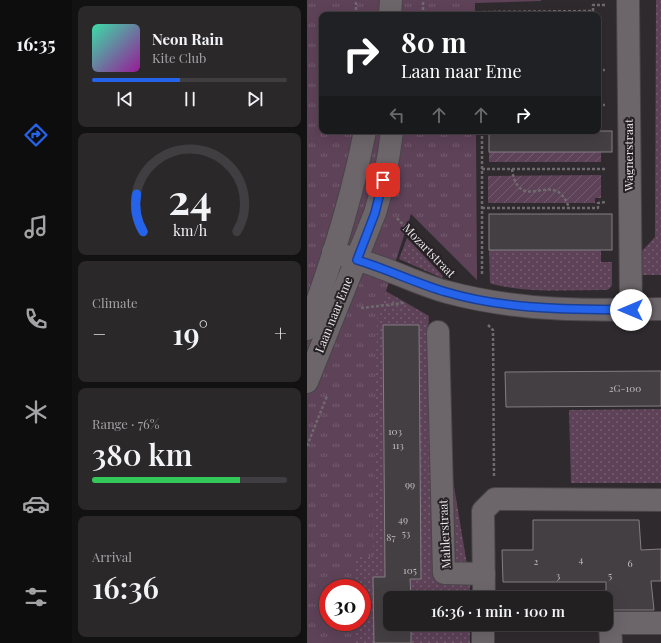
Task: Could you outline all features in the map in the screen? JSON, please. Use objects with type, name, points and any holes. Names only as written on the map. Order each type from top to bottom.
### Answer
[{"type":"street","points":[[390,12],[391,0]]},
{"type":"street","name":"Wagnerstraat","points":[[628,2],[631,310]]},
{"type":"street","name":"Laan naar Eme","points":[[307,329],[321,292],[347,207],[364,134]]},
{"type":"street","name":"Laan naar Eme","points":[[307,382],[375,213],[391,134]]},
{"type":"street","name":"Mozartstraat","points":[[333,252],[379,267],[446,292],[479,300],[551,309],[661,309]]},
{"type":"street","name":"Mahlerstraat","points":[[438,332],[445,573],[484,574]]},
{"type":"street","points":[[483,591],[483,511],[495,499],[661,500]]},
{"type":"street","points":[[613,629],[661,623]]},
{"type":"street","points":[[483,631],[483,643]]},
{"type":"path","points":[[355,12],[356,0]]},
{"type":"path","points":[[423,0],[423,12]]},
{"type":"path","points":[[481,12],[593,11],[593,5],[628,2]]},
{"type":"path","points":[[482,134],[482,283]]},
{"type":"path","points":[[482,169],[629,168]]},
{"type":"path","points":[[512,169],[515,182],[520,189],[529,192],[555,190],[566,200],[569,208]]},
{"type":"path","points":[[482,208],[598,208],[598,202],[630,202]]},
{"type":"path","name":"Mozartstraat","points":[[375,213],[397,218],[444,268]]},
{"type":"path","points":[[341,300],[362,308],[409,303]]},
{"type":"path","points":[[483,320],[493,330],[495,499]]},
{"type":"green space","points":[[307,0],[541,0],[475,3],[475,12],[319,12],[319,134],[476,134],[477,280],[411,214],[377,319],[373,557],[355,557],[355,579],[319,579],[319,631],[356,631],[356,643],[307,643]]},
{"type":"green space","points":[[656,0],[661,0],[661,275],[640,275],[640,253],[655,237]]},
{"type":"green space","points":[[489,152],[601,152],[601,162],[489,162]]},
{"type":"green space","points":[[601,175],[601,198],[595,198],[595,203],[488,203],[488,176]]},
{"type":"green space","points":[[407,238],[443,276],[442,278],[399,259]]},
{"type":"green space","points":[[489,250],[601,250],[601,262],[612,262],[612,285],[610,288],[605,290],[548,290],[520,289],[492,284],[490,283]]},
{"type":"green space","points":[[384,290],[429,316],[428,329],[470,583],[470,591],[383,591],[383,631],[470,631],[470,643],[307,643],[307,479]]},
{"type":"green space","points":[[661,409],[661,483],[571,483],[569,410]]},
{"type":"building","points":[[601,131],[612,131],[612,152],[489,152],[489,134],[601,134]]},
{"type":"building","points":[[489,214],[612,214],[612,250],[489,250]]},
{"type":"building","points":[[383,325],[419,325],[421,579],[410,579],[411,591],[383,591],[383,631],[411,631],[411,643],[374,643],[373,577],[385,577]]},
{"type":"building","points":[[661,371],[661,406],[506,407],[505,372]]},
{"type":"building","points":[[533,520],[639,520],[641,550],[661,549],[661,581],[651,581],[654,610],[613,610],[613,591],[606,591],[606,582],[503,582],[502,550],[533,550]]},
{"type":"route","points":[[383,180],[378,204],[357,260],[446,292],[479,300],[532,308],[631,310]]}]
